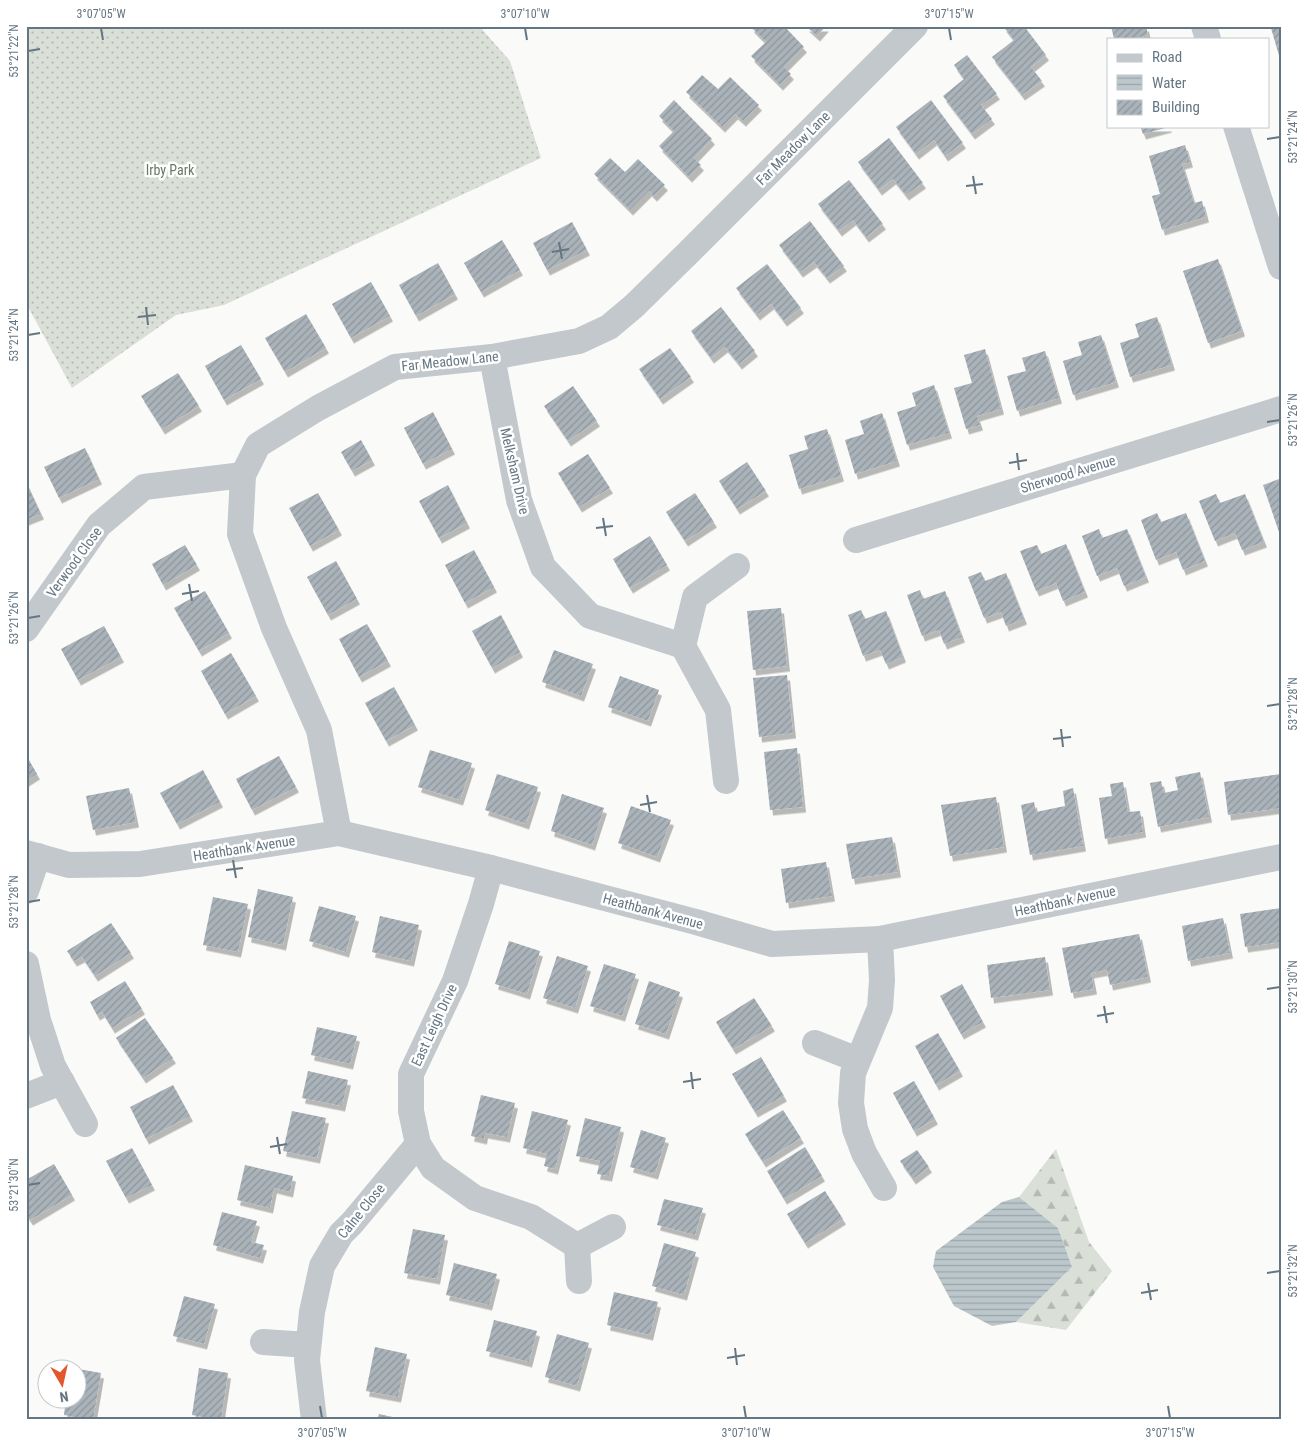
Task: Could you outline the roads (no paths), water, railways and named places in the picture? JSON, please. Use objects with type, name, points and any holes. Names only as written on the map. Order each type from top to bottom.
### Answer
[{"type":"street","name":"Far Meadow Lane","points":[[339,833],[319,730],[274,628],[240,534],[243,475],[258,446],[318,408],[395,367],[492,357],[579,341],[609,327],[634,306],[687,254],[915,26]]},
{"type":"street","points":[[1204,26],[1208,38]]},
{"type":"street","points":[[1237,128],[1281,267]]},
{"type":"street","name":"Melksham Drive","points":[[492,357],[519,500],[543,567],[590,616],[683,646]]},
{"type":"street","name":"Sherwood Avenue","points":[[856,540],[1281,409]]},
{"type":"street","name":"Verwood Close","points":[[26,629],[99,525],[144,487],[243,475]]},
{"type":"street","points":[[726,781],[718,710],[683,646],[695,597],[737,566]]},
{"type":"street","name":"Heathbank Avenue","points":[[32,854],[69,865],[140,864],[339,833],[491,868],[772,944],[880,938],[1281,857]]},
{"type":"street","points":[[26,891],[32,854]]},
{"type":"street","name":"East Leigh Drive","points":[[491,868],[455,981],[411,1074],[411,1111],[418,1144],[433,1168],[475,1198],[531,1217],[577,1246]]},
{"type":"street","points":[[880,938],[882,980],[880,1008],[853,1073],[851,1103],[854,1129],[864,1153],[884,1188]]},
{"type":"street","points":[[26,964],[38,1020],[53,1066],[85,1124]]},
{"type":"street","points":[[816,1043],[858,1060]]},
{"type":"street","points":[[26,1096],[62,1082]]},
{"type":"street","name":"Calne Close","points":[[314,1420],[307,1360],[312,1312],[322,1266],[341,1234],[418,1144]]},
{"type":"street","points":[[579,1281],[577,1246],[613,1227]]},
{"type":"street","points":[[263,1342],[308,1345]]},
{"type":"water","points":[[1019,1197],[1058,1228],[1072,1267],[1016,1322],[992,1326],[954,1306],[933,1267],[936,1251],[1002,1202]]},
{"type":"park label","name":"Irby Park","points":[[170,170]]}]
